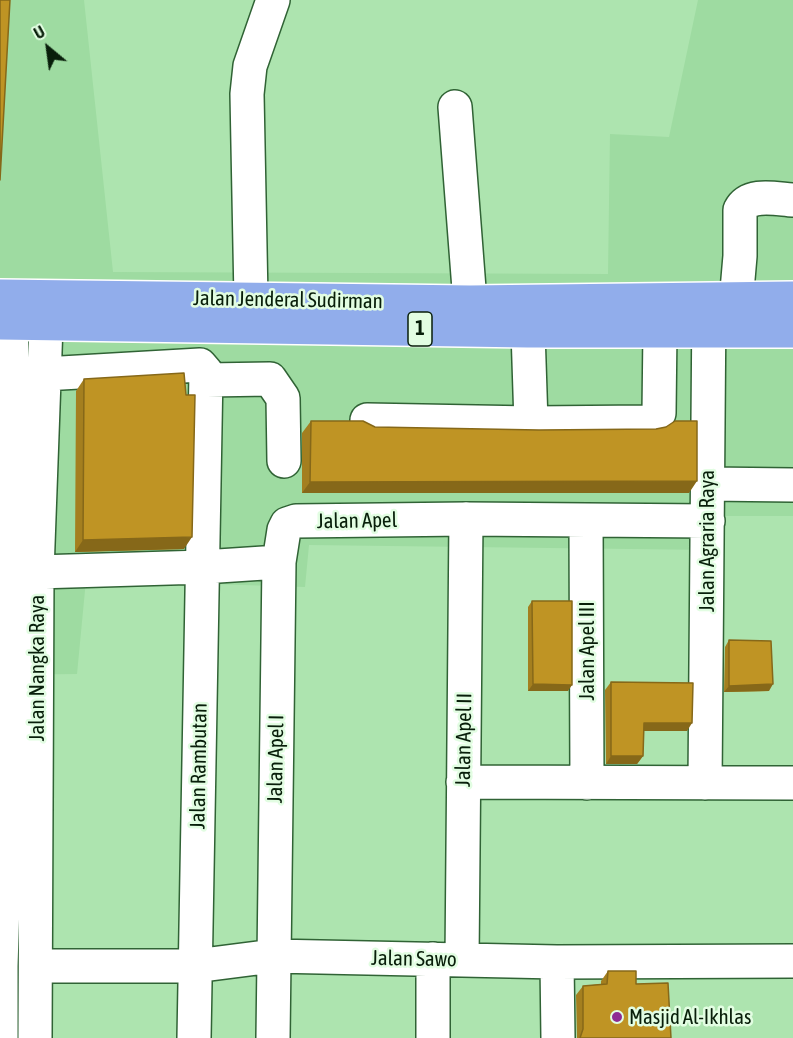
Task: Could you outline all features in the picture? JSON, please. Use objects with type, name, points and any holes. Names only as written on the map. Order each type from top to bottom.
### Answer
[{"type":"highway","name":"Jalan Jenderal Sudirman","points":[[47,310],[200,326],[528,331],[660,330],[793,298]]},
{"type":"highway","name":"Jalan Jenderal Sudirman","points":[[5,310],[47,310],[251,299],[470,302],[722,314],[793,331]]},
{"type":"street","points":[[251,299],[247,94],[250,66],[273,0]]},
{"type":"street","points":[[455,108],[470,302]]},
{"type":"street","name":"Jalan Agraria Raya","points":[[705,783],[708,484],[722,314],[740,256],[742,204],[754,198],[793,200]]},
{"type":"street","name":"Jalan Nangka Raya","points":[[5,310],[28,374]]},
{"type":"street","name":"Jalan Nangka Raya","points":[[35,1038],[36,966],[21,810],[22,721],[14,574],[28,374],[47,310]]},
{"type":"street","name":"Jalan Rambutan","points":[[194,1038],[203,567],[203,373],[200,326]]},
{"type":"street","points":[[367,420],[531,423],[648,422],[659,413],[660,330]]},
{"type":"street","points":[[528,331],[531,423]]},
{"type":"street","points":[[28,374],[203,373],[270,379],[283,398],[284,461]]},
{"type":"street","points":[[708,484],[793,485]]},
{"type":"street","name":"Jalan Apel","points":[[279,562],[284,530],[291,522],[466,519],[708,521]]},
{"type":"street","name":"Jalan Apel II","points":[[433,1038],[447,960],[463,782],[466,519]]},
{"type":"street","name":"Jalan Apel III","points":[[586,520],[587,783]]},
{"type":"street","points":[[14,574],[279,562]]},
{"type":"street","name":"Jalan Apel I","points":[[273,1038],[279,562]]},
{"type":"street","points":[[463,782],[793,783]]},
{"type":"street","name":"Jalan Nangka Raya","points":[[1,1038],[1,966],[21,810]]},
{"type":"street","name":"Jalan Sawo","points":[[36,966],[195,966],[273,956],[557,962],[793,961]]},
{"type":"street","points":[[557,962],[558,1038]]},
{"type":"shaded area","points":[[0,0],[84,0],[113,272],[608,274],[610,134],[669,137],[698,0],[793,0],[793,516],[715,516],[712,550],[309,545],[305,587],[86,580],[77,674],[0,675]]},
{"type":"building","points":[[0,0],[10,0],[0,180]]},
{"type":"building","points":[[184,373],[186,395],[195,395],[192,537],[83,540],[84,379]]},
{"type":"building","points":[[311,421],[363,421],[375,427],[539,430],[656,429],[666,427],[675,421],[697,421],[697,481],[310,482]]},
{"type":"building","points":[[532,601],[572,601],[572,685],[533,684]]},
{"type":"building","points":[[729,640],[771,641],[773,684],[729,686]]},
{"type":"building","points":[[611,682],[693,683],[692,723],[644,723],[643,756],[611,756]]},
{"type":"building","name":"Masjid Al-Ikhlas","points":[[608,971],[636,971],[636,984],[668,983],[671,1038],[580,1038],[583,1029],[583,986],[607,984]]},
{"type":"place","name":"Masjid Al-Ikhlas","points":[[617,1017]]}]
